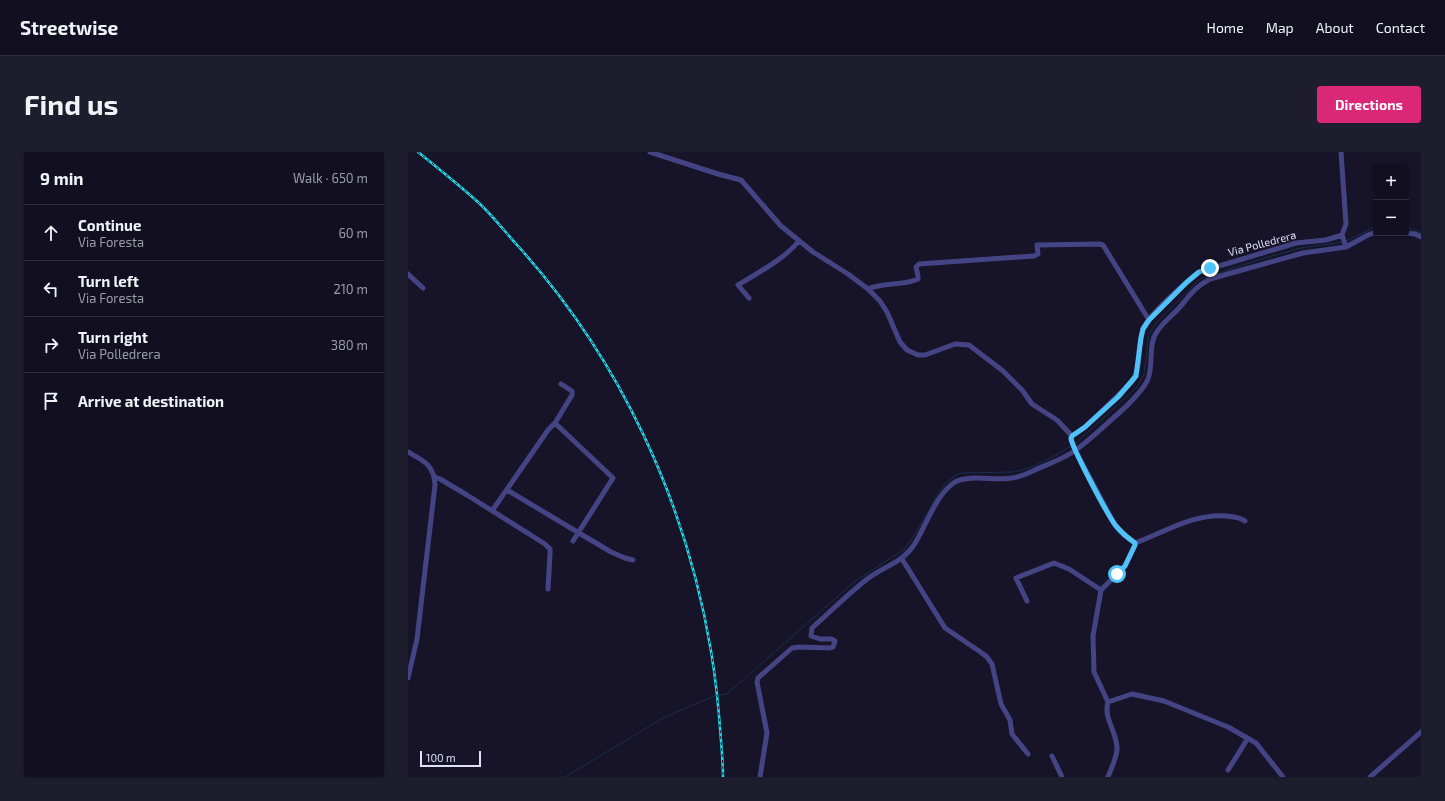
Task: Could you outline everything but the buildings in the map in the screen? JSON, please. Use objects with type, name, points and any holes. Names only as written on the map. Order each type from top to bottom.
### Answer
[{"type":"street","points":[[650,152],[741,180],[781,226],[799,241],[868,288],[880,301],[887,312],[900,342],[907,350],[918,355],[925,355],[955,344],[969,345],[1003,371],[1022,390],[1032,404],[1056,420],[1071,438],[1074,449],[1115,525],[1124,535],[1135,543]]},
{"type":"street","points":[[1341,152],[1346,224],[1343,237],[1346,246]]},
{"type":"street","points":[[760,777],[767,733],[757,682],[758,678],[792,648],[833,647],[835,641],[832,639],[820,639],[811,636],[812,628],[868,579],[902,558],[913,546],[943,494],[954,483],[967,478],[998,479],[1021,476],[1050,464],[1074,449],[1120,412],[1135,397],[1148,379],[1152,348],[1154,338],[1157,333],[1191,292],[1202,283],[1210,279],[1280,258],[1346,246],[1373,233]]},
{"type":"street","points":[[1409,233],[1421,237]]},
{"type":"street","name":"Via Polledrera","points":[[1071,438],[1118,397],[1136,376],[1142,333],[1149,320],[1199,272],[1296,243],[1343,237]]},
{"type":"street","points":[[749,298],[738,285],[778,260],[794,248],[799,241]]},
{"type":"street","points":[[868,288],[918,279],[917,264],[1034,256],[1038,254],[1037,245],[1099,244],[1103,245],[1149,320]]},
{"type":"street","points":[[408,274],[423,288]]},
{"type":"street","points":[[492,511],[548,430],[555,423],[572,395],[572,391],[561,384]]},
{"type":"street","points":[[555,423],[613,478],[573,541]]},
{"type":"street","points":[[408,452],[425,462],[435,477],[417,639],[408,678]]},
{"type":"street","points":[[435,477],[548,546],[550,554],[548,589]]},
{"type":"street","points":[[507,490],[612,552],[629,560],[633,560]]},
{"type":"street","points":[[1135,543],[1191,520],[1208,516],[1220,515],[1236,517],[1245,521]]},
{"type":"street","points":[[1108,777],[1117,751],[1115,734],[1106,709],[1108,702],[1094,672],[1093,636],[1101,590],[1125,566],[1135,543]]},
{"type":"street","points":[[902,558],[945,628],[990,660],[1001,704],[1010,720],[1012,734],[1028,754]]},
{"type":"street","points":[[1027,601],[1016,578],[1054,563],[1069,569],[1101,590]]},
{"type":"street","points":[[1108,702],[1132,694],[1164,701],[1228,726],[1256,743],[1283,777]]},
{"type":"street","points":[[1370,777],[1421,732]]},
{"type":"street","points":[[1228,770],[1248,738]]},
{"type":"street","points":[[1052,756],[1062,777]]},
{"type":"waterway","points":[[1346,241],[1373,228]]},
{"type":"waterway","points":[[1409,228],[1421,233]]},
{"type":"waterway","points":[[1075,444],[1137,387],[1144,374],[1149,334],[1156,323],[1200,279],[1301,248],[1343,242]]},
{"type":"waterway","points":[[565,777],[663,718],[714,696],[727,694],[854,582],[905,549],[939,492],[946,483],[956,475],[962,473],[1013,472],[1043,462],[1071,446]]},
{"type":"railway","points":[[418,152],[484,208],[555,290],[588,336],[617,384],[643,435],[666,487],[685,540],[700,595],[716,685],[723,777]]},
{"type":"route","points":[[1117,574],[1125,566],[1135,543],[1124,535],[1115,525],[1074,448],[1071,438],[1118,397],[1136,376],[1143,329],[1149,320],[1187,282],[1199,272],[1210,268]]}]
